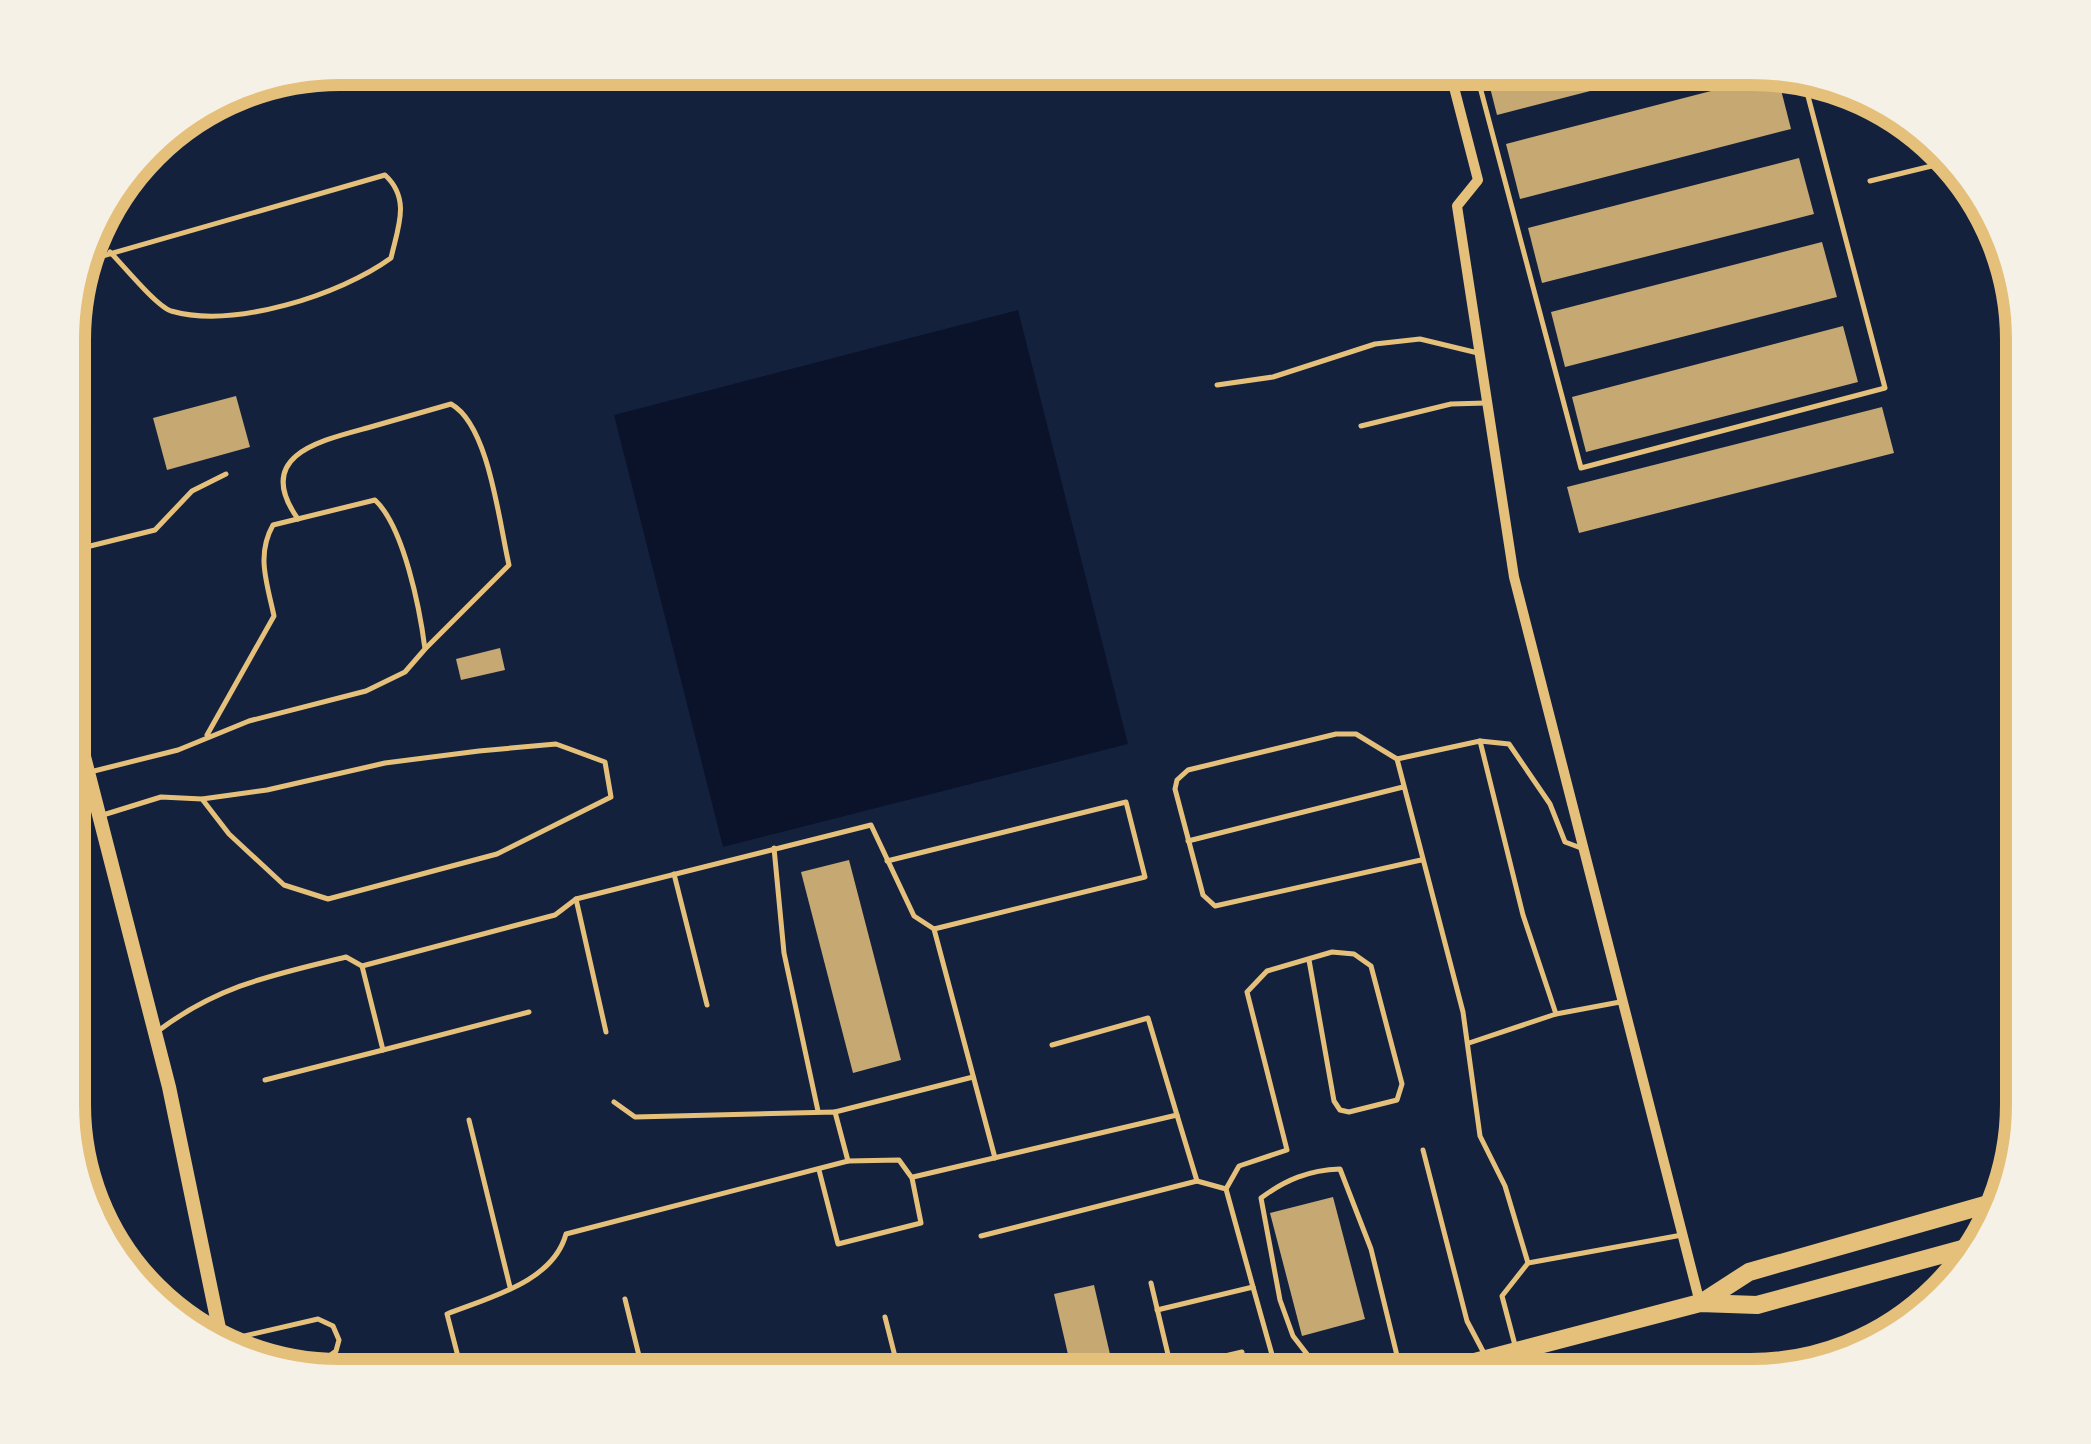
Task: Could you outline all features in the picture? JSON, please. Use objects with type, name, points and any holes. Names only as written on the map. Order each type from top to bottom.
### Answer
[{"type":"main road","points":[[1700,1304],[1749,1272],[1985,1206]]},
{"type":"main road","points":[[1489,1359],[1700,1304],[1757,1305],[1959,1250]]},
{"type":"street","points":[[1454,86],[1478,180],[1457,206],[1514,577],[1700,1304]]},
{"type":"street","points":[[86,764],[155,1032],[222,1330]]},
{"type":"lane","points":[[1480,86],[1581,468],[1885,388],[1807,92]]},
{"type":"lane","points":[[1870,181],[1935,165]]},
{"type":"lane","points":[[100,255],[110,252],[386,175],[395,184],[403,206],[391,258],[363,278],[239,317],[168,310],[110,252]]},
{"type":"lane","points":[[1216,385],[1272,376],[1375,344],[1420,338],[1481,354]]},
{"type":"lane","points":[[1361,426],[1452,404],[1489,403]]},
{"type":"lane","points":[[88,774],[178,750],[207,735],[366,691],[405,672],[509,565],[480,444],[468,413],[451,404],[310,444],[290,460],[283,475],[284,499],[298,519]]},
{"type":"lane","points":[[85,547],[155,530],[192,491],[226,474]]},
{"type":"lane","points":[[207,735],[274,616],[262,560],[264,542],[274,525],[375,500],[385,509],[420,615],[425,650]]},
{"type":"lane","points":[[1420,860],[1215,906],[1203,895],[1175,789],[1177,780],[1188,770],[1336,734],[1356,734],[1397,759],[1480,741],[1509,744],[1550,804],[1565,842],[1581,848]]},
{"type":"lane","points":[[1480,741],[1523,915],[1556,1014]]},
{"type":"lane","points":[[99,816],[162,797],[202,799],[267,790],[385,763],[556,744],[605,762],[611,797],[496,854],[328,898],[284,886],[229,834],[202,799]]},
{"type":"lane","points":[[1397,759],[1470,1043],[1470,1084],[1480,1136],[1505,1186],[1528,1263]]},
{"type":"lane","points":[[1188,842],[1404,787]]},
{"type":"lane","points":[[887,861],[1126,802],[1145,877],[934,929]]},
{"type":"lane","points":[[155,1032],[197,1002],[243,982],[346,957],[362,966],[555,915],[576,900],[870,825],[914,916],[934,929],[995,1158]]},
{"type":"lane","points":[[774,848],[784,953],[818,1112]]},
{"type":"lane","points":[[674,874],[707,1004]]},
{"type":"lane","points":[[576,900],[606,1032]]},
{"type":"lane","points":[[1273,1359],[1226,1189],[1239,1166],[1287,1150],[1248,992],[1267,971],[1332,952],[1354,954],[1371,966],[1402,1084],[1398,1100],[1349,1112],[1340,1110],[1334,1101],[1309,960]]},
{"type":"lane","points":[[362,966],[384,1050]]},
{"type":"lane","points":[[1470,1043],[1556,1014],[1620,1002]]},
{"type":"lane","points":[[265,1080],[529,1012]]},
{"type":"lane","points":[[1052,1045],[1148,1018],[1197,1181]]},
{"type":"lane","points":[[614,1102],[635,1117],[835,1112],[973,1077]]},
{"type":"lane","points":[[835,1112],[848,1162]]},
{"type":"lane","points":[[912,1178],[1177,1115]]},
{"type":"lane","points":[[469,1120],[510,1288]]},
{"type":"lane","points":[[1424,1150],[1467,1321],[1488,1359]]},
{"type":"lane","points":[[458,1358],[447,1314],[547,1268],[562,1250],[566,1234],[848,1162],[899,1160],[912,1178],[921,1223],[838,1244],[819,1170]]},
{"type":"lane","points":[[1311,1359],[1293,1336],[1280,1300],[1261,1198],[1280,1183],[1317,1170],[1340,1169],[1371,1249],[1398,1359]]},
{"type":"lane","points":[[981,1236],[1197,1181],[1226,1189]]},
{"type":"lane","points":[[1516,1352],[1502,1296],[1528,1263],[1682,1236]]},
{"type":"lane","points":[[1150,1283],[1169,1359]]},
{"type":"lane","points":[[1157,1310],[1253,1287]]},
{"type":"lane","points":[[625,1299],[640,1358]]},
{"type":"lane","points":[[885,1316],[896,1358]]},
{"type":"lane","points":[[235,1337],[318,1319],[333,1326],[338,1340],[336,1351],[326,1358]]},
{"type":"lane","points":[[1213,1359],[1242,1352]]},
{"type":"water","points":[[1018,310],[1128,744],[723,847],[614,415]]},
{"type":"building","points":[[1490,86],[1610,86],[1497,115]]},
{"type":"building","points":[[1731,86],[1780,88],[1791,129],[1520,199],[1506,144]]},
{"type":"building","points":[[1799,158],[1814,214],[1542,283],[1528,228]]},
{"type":"building","points":[[1822,242],[1837,297],[1565,367],[1551,312]]},
{"type":"building","points":[[1843,326],[1858,382],[1586,452],[1572,397]]},
{"type":"building","points":[[236,396],[250,447],[167,470],[153,418]]},
{"type":"building","points":[[1882,407],[1894,453],[1579,533],[1567,487]]},
{"type":"building","points":[[500,648],[505,670],[461,680],[456,659]]},
{"type":"building","points":[[849,860],[901,1060],[853,1073],[801,872]]},
{"type":"building","points":[[1333,1197],[1365,1319],[1302,1336],[1270,1213]]},
{"type":"building","points":[[1094,1285],[1111,1359],[1069,1359],[1054,1294]]}]
